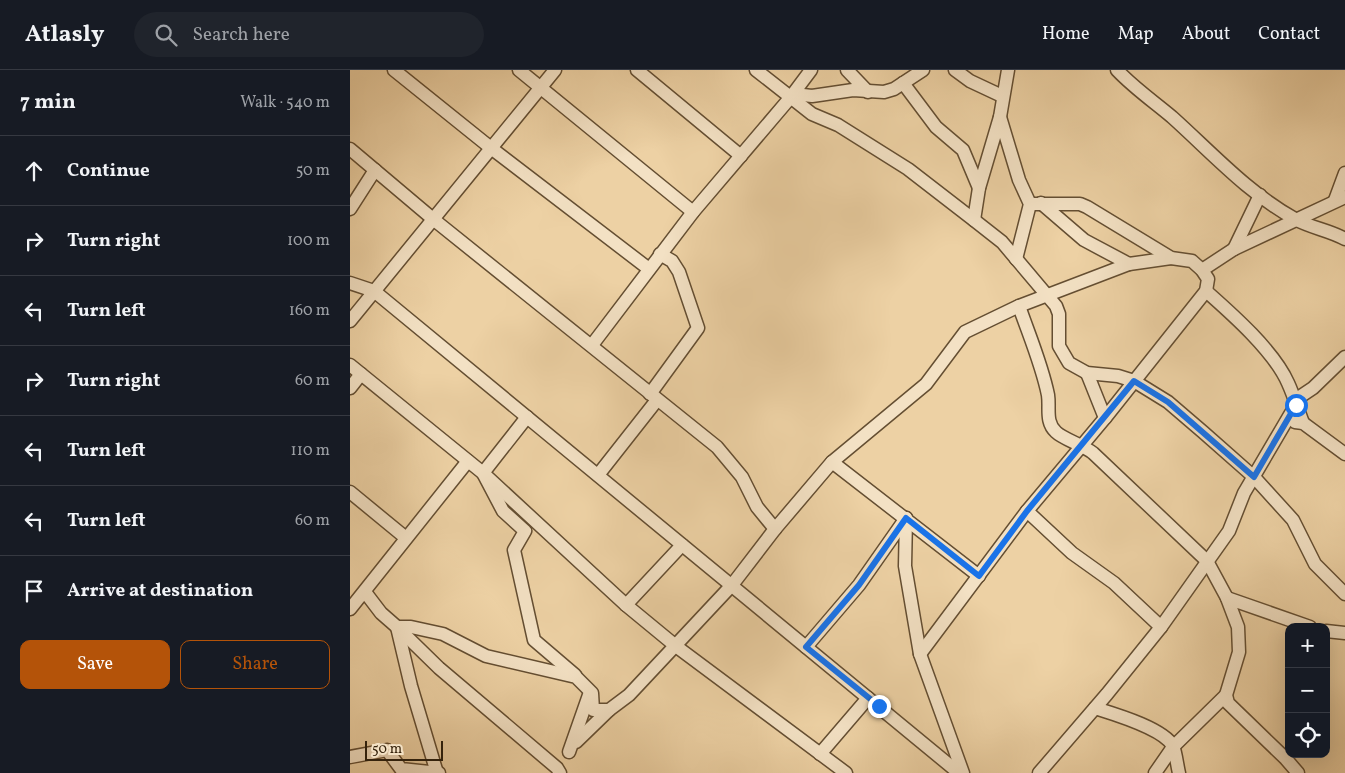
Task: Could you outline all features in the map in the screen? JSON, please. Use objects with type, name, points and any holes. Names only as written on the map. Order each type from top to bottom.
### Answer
[{"type":"street","points":[[394,70],[491,148],[649,269]]},
{"type":"street","points":[[519,70],[693,212]]},
{"type":"street","points":[[350,320],[554,70]]},
{"type":"street","points":[[637,70],[741,156]]},
{"type":"street","points":[[756,70],[792,96],[812,114],[838,125],[903,165],[1002,242],[1056,306],[1059,314],[1059,346],[1070,363],[1087,374],[1118,376],[1134,381],[1168,402],[1254,477],[1294,520],[1315,564],[1345,594]]},
{"type":"street","points":[[592,345],[693,212],[792,96],[811,70]]},
{"type":"street","points":[[847,70],[868,92]]},
{"type":"street","points":[[955,70],[970,81],[1002,96]]},
{"type":"street","points":[[974,220],[979,188],[1000,117],[1002,96],[1008,70]]},
{"type":"street","points":[[1117,70],[1131,85],[1171,117],[1227,171],[1260,196],[1297,220],[1334,233],[1345,239]]},
{"type":"street","points":[[792,96],[812,96],[853,90],[884,92],[894,90],[916,72]]},
{"type":"street","points":[[903,84],[936,127],[963,150],[979,188]]},
{"type":"street","points":[[1000,117],[1019,180],[1035,204],[1084,240],[1129,264]]},
{"type":"street","points":[[350,149],[433,219],[592,345],[716,447],[742,477],[757,507],[775,528]]},
{"type":"street","points":[[350,209],[375,170]]},
{"type":"street","points":[[1202,270],[1234,249],[1340,198],[1345,173]]},
{"type":"street","points":[[1234,249],[1260,196]]},
{"type":"street","points":[[1016,259],[1035,204]]},
{"type":"street","points":[[1035,204],[1080,204],[1171,258]]},
{"type":"street","points":[[598,475],[653,397],[698,328],[679,272],[672,261],[660,254]]},
{"type":"street","points":[[365,592],[381,613],[554,772],[582,734],[629,695],[732,585],[775,528],[832,462],[926,384],[965,332],[1047,294],[1129,264],[1171,258],[1192,261],[1208,279],[1206,291],[1027,511],[920,654]]},
{"type":"street","points":[[350,283],[374,291],[732,585],[868,698],[952,771]]},
{"type":"street","points":[[1206,291],[1241,322],[1266,351],[1288,382],[1303,423]]},
{"type":"street","points":[[1019,306],[1037,356],[1048,396],[1048,418],[1056,432],[1082,444],[1093,453],[1207,561],[1227,598],[1238,627],[1239,652],[1226,695],[1173,747],[1155,773]]},
{"type":"street","points":[[1039,773],[1161,627],[1229,531],[1244,493],[1285,420],[1302,396],[1345,357]]},
{"type":"street","points":[[350,365],[482,472],[626,605],[676,647],[846,773]]},
{"type":"street","points":[[350,388],[361,374]]},
{"type":"street","points":[[1087,374],[1102,421],[1093,453]]},
{"type":"street","points":[[482,472],[527,417]]},
{"type":"street","points":[[1285,420],[1303,423],[1345,454]]},
{"type":"street","points":[[350,609],[468,461]]},
{"type":"street","points":[[832,462],[979,576]]},
{"type":"street","points":[[1244,468],[1244,493]]},
{"type":"street","points":[[482,472],[502,511],[525,531],[514,550],[534,640],[592,692],[593,710],[609,710]]},
{"type":"street","points":[[350,492],[406,538]]},
{"type":"street","points":[[1027,511],[1072,553],[1114,583],[1161,627]]},
{"type":"street","points":[[806,647],[859,585],[906,518]]},
{"type":"street","points":[[906,518],[906,566],[920,654],[963,773]]},
{"type":"street","points":[[626,605],[682,544]]},
{"type":"street","points":[[1227,598],[1299,623]]},
{"type":"street","points":[[397,627],[418,628],[443,634],[486,656],[576,677],[590,694],[569,752]]},
{"type":"street","points":[[350,757],[387,750],[401,768],[437,772],[397,627]]},
{"type":"street","points":[[1330,631],[1345,633]]},
{"type":"street","points":[[1226,695],[1231,708],[1286,758],[1298,773]]},
{"type":"street","points":[[820,754],[868,698]]},
{"type":"street","points":[[1095,708],[1133,720],[1168,739],[1173,747],[1179,773]]},
{"type":"route","points":[[879,706],[806,647],[859,585],[906,518],[979,576],[1027,511],[1134,381],[1168,402],[1254,477],[1285,420],[1296,405]]}]
